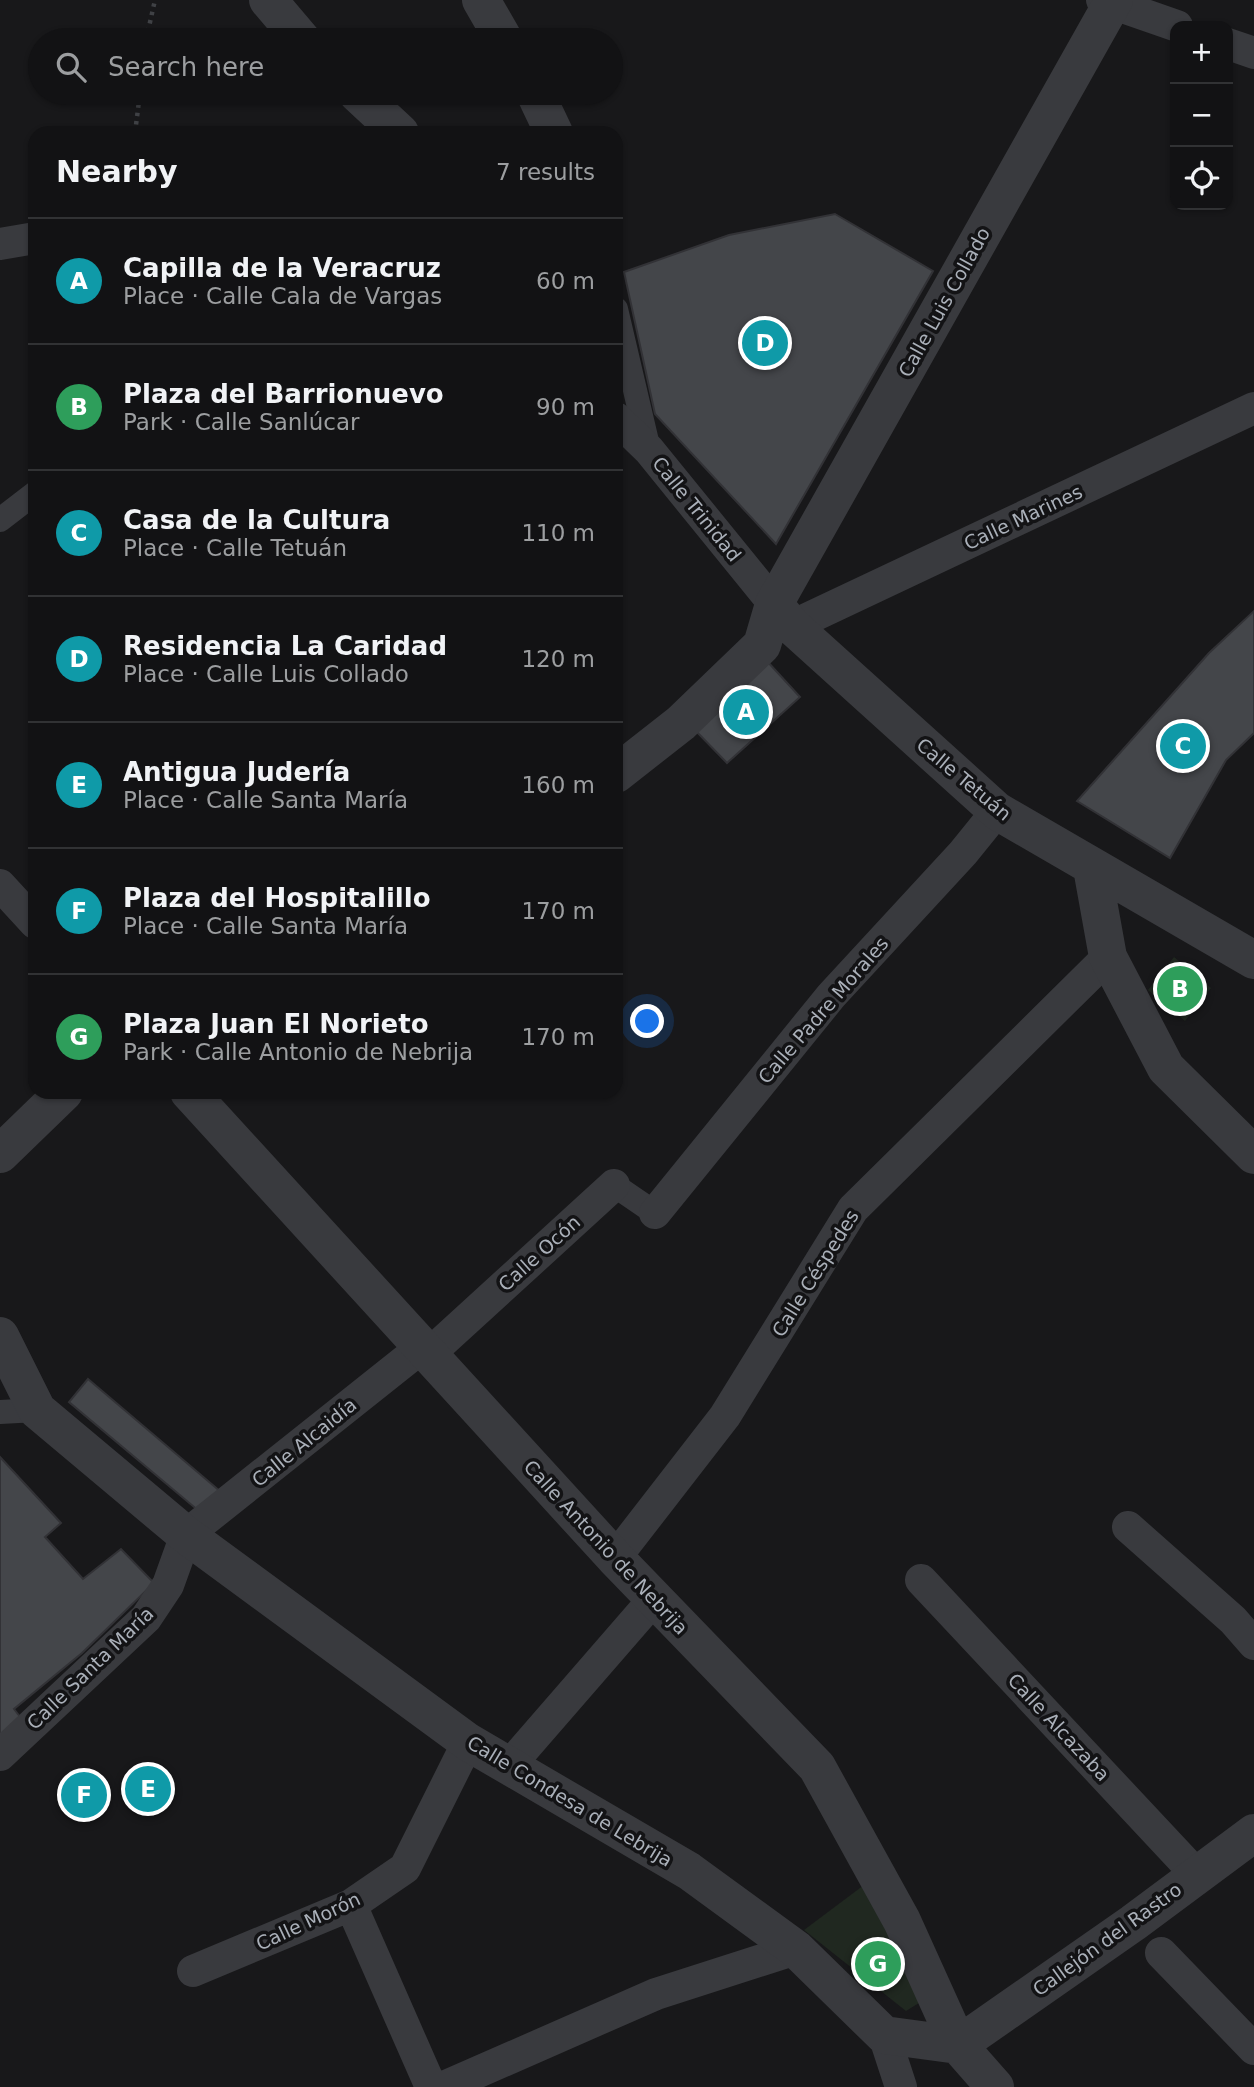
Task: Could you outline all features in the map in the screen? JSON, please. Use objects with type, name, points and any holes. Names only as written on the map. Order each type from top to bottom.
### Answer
[{"type":"street","points":[[268,0],[292,28]]},
{"type":"street","points":[[481,0],[498,28]]},
{"type":"street","points":[[1109,1],[1170,23]]},
{"type":"street","name":"Calle Luis Collado","points":[[623,769],[681,723],[762,645],[783,615],[1109,1]]},
{"type":"street","points":[[1233,46],[1254,53]]},
{"type":"street","points":[[370,105],[392,126]]},
{"type":"street","points":[[541,105],[551,126]]},
{"type":"street","points":[[0,244],[28,237]]},
{"type":"street","points":[[623,339],[649,450]]},
{"type":"street","name":"Calle Marines","points":[[783,615],[1254,408]]},
{"type":"street","name":"Calle Trinidad","points":[[623,425],[649,450],[783,615]]},
{"type":"street","points":[[0,520],[28,498]]},
{"type":"street","name":"Calle Tetuán","points":[[783,615],[997,811],[1091,868],[1254,960]]},
{"type":"street","name":"Calle Padre Morales","points":[[655,1213],[831,996],[963,853],[997,811]]},
{"type":"street","points":[[1091,868],[1108,957],[1166,1068],[1254,1156]]},
{"type":"street","points":[[0,885],[28,915]]},
{"type":"street","name":"Calle Céspedes","points":[[615,1558],[725,1416],[853,1209],[1108,957]]},
{"type":"street","points":[[0,1154],[57,1099]]},
{"type":"street","name":"Calle Antonio de Nebrija","points":[[195,1099],[615,1558],[817,1767],[902,1921],[958,2045],[995,2087]]},
{"type":"street","name":"Calle Ocón","points":[[424,1352],[614,1185],[655,1213]]},
{"type":"street","points":[[0,1336],[18,1411]]},
{"type":"street","name":"Calle Alcaidía","points":[[187,1535],[424,1352]]},
{"type":"street","name":"Calle Condesa de Lebrija","points":[[18,1411],[468,1742],[689,1871],[796,1948],[884,2035]]},
{"type":"street","points":[[1128,1527],[1233,1620],[1254,1644]]},
{"type":"street","name":"Calle Santa María","points":[[0,1755],[146,1618],[168,1586],[187,1535]]},
{"type":"street","name":"Calle Alcazaba","points":[[921,1580],[1196,1874]]},
{"type":"street","points":[[509,1766],[654,1599]]},
{"type":"street","name":"Calle Morón","points":[[193,1971],[351,1905],[405,1868],[468,1742]]},
{"type":"street","name":"Callejón del Rastro","points":[[958,2045],[1133,1923],[1254,1833]]},
{"type":"street","points":[[351,1905],[431,2087]]},
{"type":"street","points":[[1133,1923],[1254,2049]]},
{"type":"street","points":[[444,2087],[656,1994],[796,1948]]},
{"type":"street","points":[[901,2087],[884,2035],[958,2045],[972,2087]]},
{"type":"path","points":[[149,28],[155,0]]},
{"type":"path","points":[[136,126],[138,105]]},
{"type":"shaded area","points":[[1174,957],[1211,988],[1185,1021],[1148,990]]},
{"type":"shaded area","points":[[864,1885],[927,1998],[906,2011],[804,1930]]},
{"type":"building","points":[[835,214],[933,271],[776,544],[655,414],[624,272],[729,235]]},
{"type":"building","points":[[1254,611],[1254,733],[1226,760],[1170,858],[1077,801],[1209,653]]},
{"type":"building","points":[[766,660],[800,697],[727,763],[692,727]]},
{"type":"building","points":[[88,1379],[221,1492],[200,1512],[69,1402]]},
{"type":"building","points":[[0,1457],[61,1523],[45,1537],[83,1579],[121,1549],[154,1583],[82,1653],[14,1709],[24,1722],[0,1743]]},
{"type":"place","name":"Residencia La Caridad","points":[[765,343]]},
{"type":"place","name":"Capilla de la Veracruz","points":[[746,712]]},
{"type":"place","name":"Casa de la Cultura","points":[[1183,746]]},
{"type":"place","name":"Plaza del Barrionuevo","points":[[1180,989]]},
{"type":"place","name":"Antigua Judería","points":[[148,1789]]},
{"type":"place","name":"Plaza del Hospitalillo","points":[[84,1795]]},
{"type":"place","name":"Plaza Juan El Norieto","points":[[878,1964]]}]
